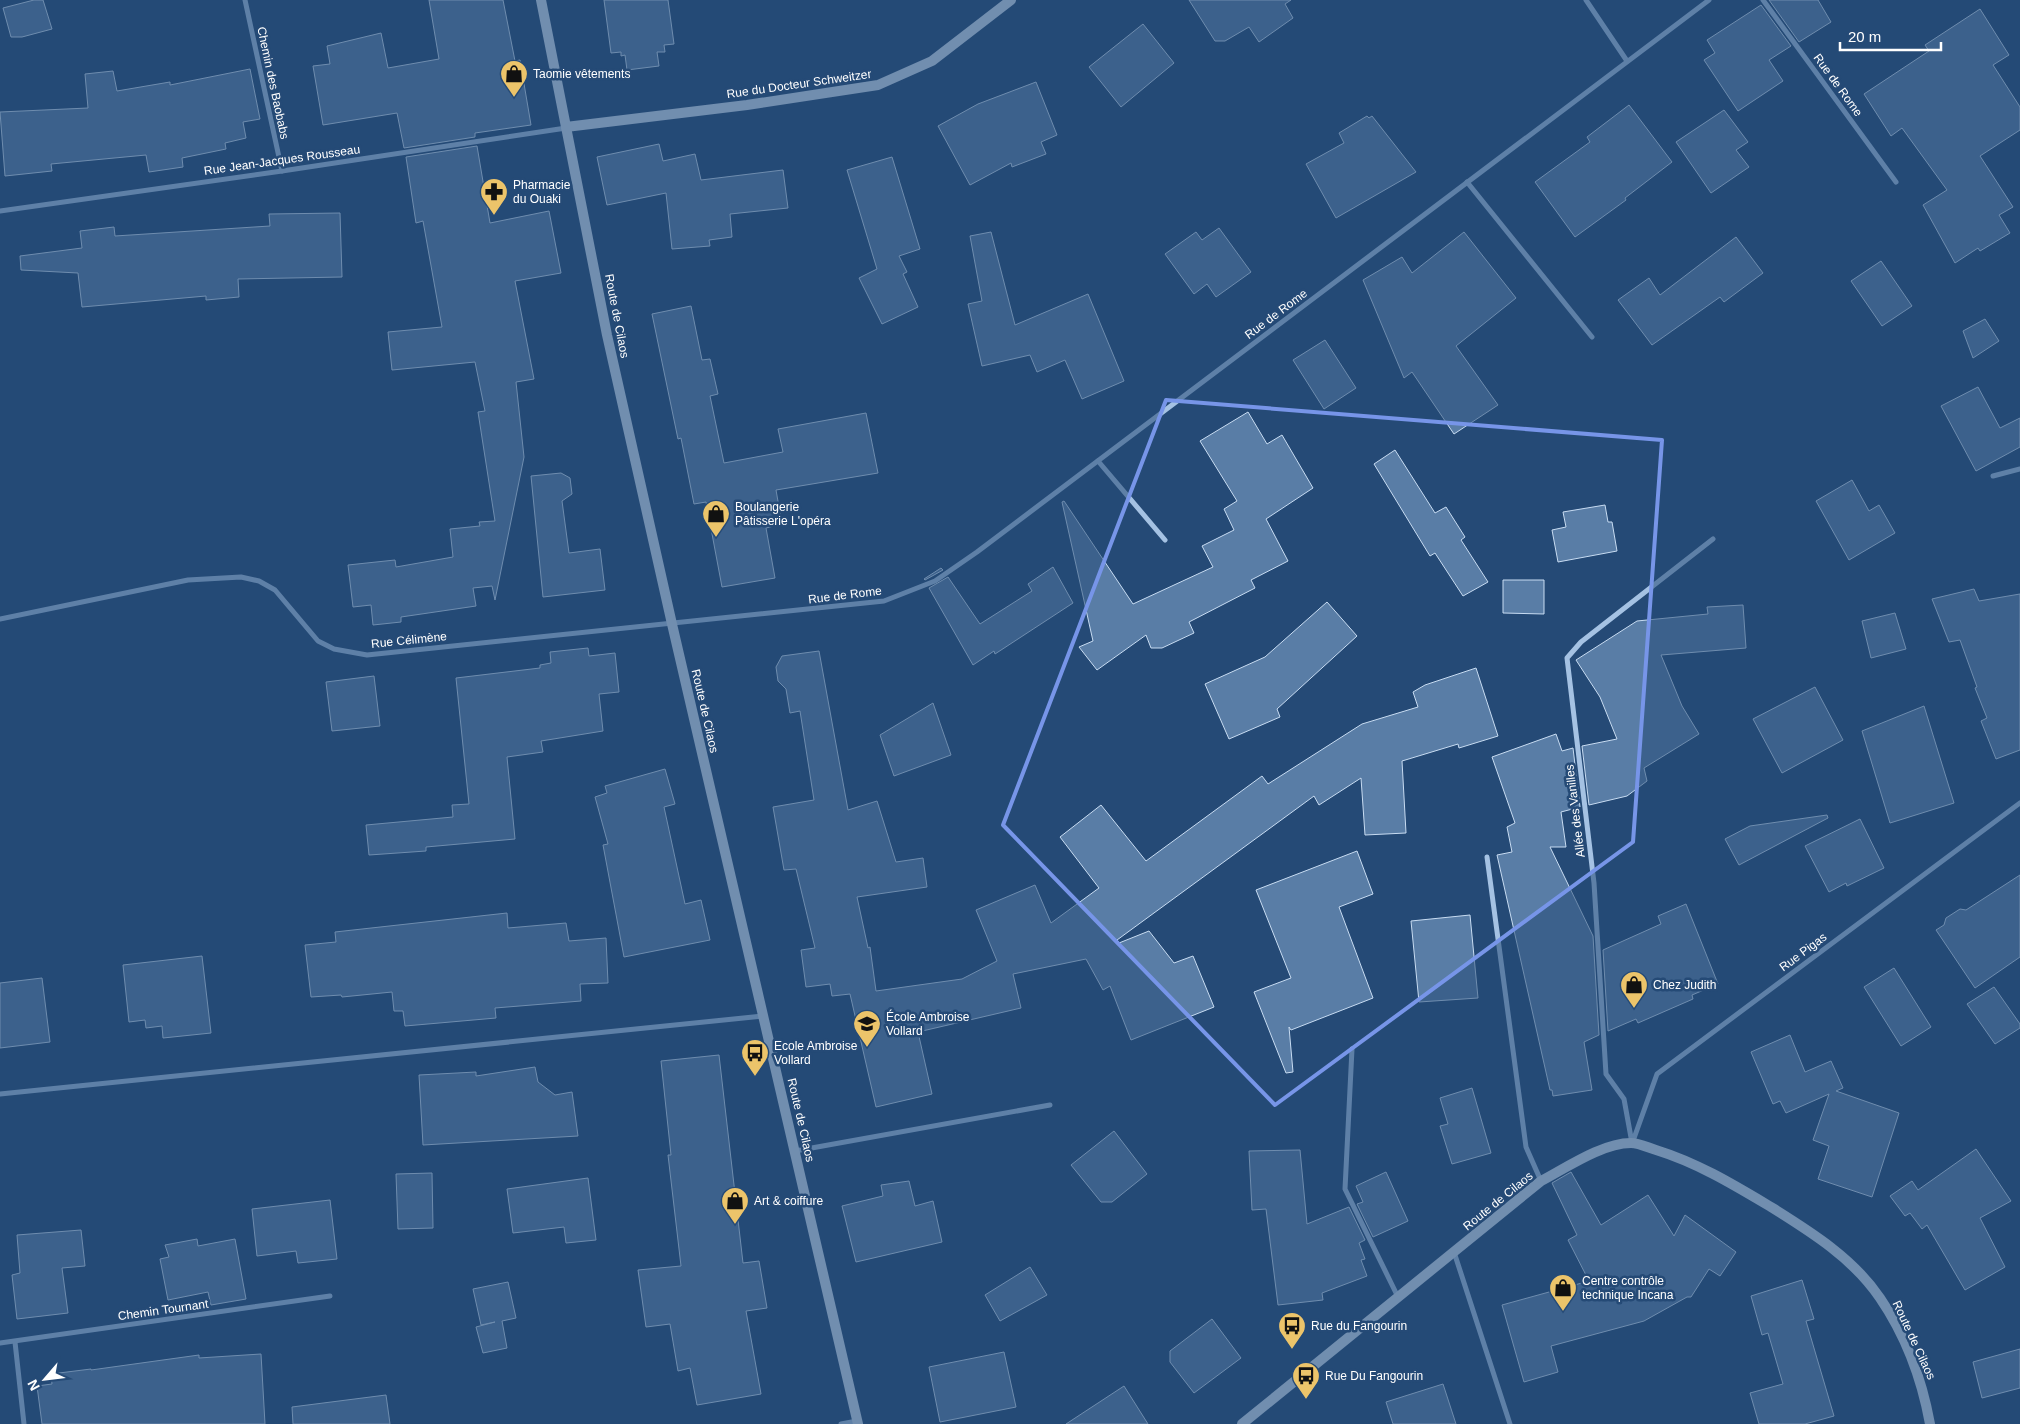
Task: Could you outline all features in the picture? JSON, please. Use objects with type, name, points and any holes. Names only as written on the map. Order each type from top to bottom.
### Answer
[{"type":"main road","name":"Route de Cilaos","points":[[541,0],[607,335],[672,624],[858,1422]]},
{"type":"main road","name":"Rue du Docteur Schweitzer","points":[[566,128],[747,105],[878,85],[932,61],[1011,0]]},
{"type":"main road","name":"Route de Cilaos","points":[[1242,1424],[1541,1182],[1597,1152],[1632,1143],[1680,1157],[1726,1180],[1811,1233],[1860,1273],[1880,1299],[1911,1358],[1924,1389],[1930,1424]]},
{"type":"street","name":"Chemin des Baobabs","points":[[245,0],[282,171]]},
{"type":"street","points":[[1586,0],[1627,61]]},
{"type":"street","name":"Rue de Rome","points":[[672,624],[884,602],[935,581],[977,552],[1709,0]]},
{"type":"street","name":"Rue de Rome","points":[[1763,0],[1896,182]]},
{"type":"street","name":"Rue Jean-Jacques Rousseau","points":[[0,211],[566,128]]},
{"type":"street","points":[[1467,182],[1592,337]]},
{"type":"street","points":[[1098,461],[1165,540]]},
{"type":"street","points":[[1993,476],[2020,469]]},
{"type":"street","name":"Allée des Vanilles","points":[[1632,1143],[1624,1099],[1606,1074],[1594,883],[1567,658],[1581,642],[1713,540]]},
{"type":"street","name":"Rue Célimène","points":[[0,619],[188,580],[241,577],[259,582],[275,590],[318,641],[334,649],[367,655],[672,624]]},
{"type":"street","name":"Rue Pigas","points":[[1632,1143],[1657,1074],[2020,803]]},
{"type":"street","points":[[1487,857],[1526,1147],[1541,1182]]},
{"type":"street","points":[[0,1094],[763,1016]]},
{"type":"street","points":[[1352,1049],[1345,1189],[1398,1298]]},
{"type":"street","points":[[795,1151],[1050,1105]]},
{"type":"street","points":[[1454,1252],[1510,1424]]},
{"type":"street","name":"Chemin Tournant","points":[[0,1343],[330,1296]]},
{"type":"street","points":[[15,1342],[24,1424]]},
{"type":"street","points":[[841,1424],[858,1422]]},
{"type":"highlighted area","points":[[1166,400],[1662,440],[1633,842],[1275,1105],[1003,825]]},
{"type":"building","points":[[34,0],[43,0],[52,29],[22,37],[11,37],[3,8]]},
{"type":"building","points":[[429,0],[503,0],[515,61],[520,60],[531,125],[475,133],[475,137],[404,148],[397,113],[323,125],[313,66],[330,64],[327,46],[381,33],[388,68],[439,59]]},
{"type":"building","points":[[604,0],[668,0],[674,44],[664,45],[665,52],[657,52],[659,66],[627,70],[625,55],[621,56],[621,52],[611,53]]},
{"type":"building","points":[[1189,0],[1291,0],[1285,4],[1293,18],[1259,42],[1249,27],[1225,41],[1215,41]]},
{"type":"building","points":[[1769,0],[1818,0],[1831,22],[1799,42]]},
{"type":"building","points":[[1761,5],[1791,46],[1769,60],[1783,81],[1738,111],[1704,60],[1715,53],[1707,40]]},
{"type":"building","points":[[1980,9],[2009,55],[1993,65],[2020,107],[2020,130],[1980,156],[2013,207],[1999,215],[2010,233],[1980,251],[1978,248],[1955,263],[1923,205],[1947,190],[1902,128],[1891,136],[1864,94],[1929,51],[1925,45]]},
{"type":"building","points":[[1143,24],[1174,63],[1121,107],[1089,67]]},
{"type":"building","points":[[250,69],[260,119],[243,122],[246,138],[225,143],[226,149],[182,158],[183,167],[149,172],[146,155],[51,164],[52,171],[5,176],[0,112],[88,108],[85,74],[113,71],[117,91],[170,82],[170,85]]},
{"type":"building","points":[[1036,82],[1057,135],[1041,142],[1046,154],[1012,167],[1011,163],[970,185],[938,126],[978,104]]},
{"type":"building","points":[[1629,105],[1672,162],[1625,198],[1626,200],[1575,237],[1535,182],[1590,142],[1587,137]]},
{"type":"building","points":[[1724,110],[1748,142],[1736,150],[1749,167],[1711,193],[1676,142]]},
{"type":"building","points":[[1367,116],[1369,118],[1372,116],[1416,172],[1336,218],[1306,164],[1344,143],[1339,133]]},
{"type":"building","points":[[659,144],[663,161],[695,154],[701,180],[783,170],[788,208],[730,214],[732,237],[709,240],[710,246],[672,249],[666,193],[607,205],[597,157]]},
{"type":"building","points":[[477,146],[490,223],[549,211],[561,273],[515,281],[534,379],[516,382],[524,457],[495,600],[492,586],[473,588],[476,606],[401,617],[401,622],[373,625],[371,605],[353,607],[348,565],[395,560],[396,567],[453,557],[450,529],[480,526],[479,522],[495,521],[478,412],[485,411],[475,362],[392,370],[388,332],[442,327],[423,221],[416,223],[406,157]]},
{"type":"building","points":[[892,157],[920,249],[899,256],[907,272],[903,274],[918,307],[882,324],[859,278],[877,269],[847,170]]},
{"type":"building","points":[[340,213],[342,277],[238,279],[239,297],[206,300],[206,296],[82,307],[78,273],[21,270],[20,256],[82,248],[80,231],[114,227],[115,236],[270,226],[269,214]]},
{"type":"building","points":[[1219,228],[1251,272],[1216,297],[1207,284],[1194,294],[1165,254],[1196,232],[1202,240]]},
{"type":"building","points":[[991,232],[1015,325],[1088,294],[1124,381],[1082,399],[1065,360],[1037,372],[1030,355],[982,366],[968,304],[982,301],[970,236]]},
{"type":"building","points":[[1464,232],[1516,298],[1456,346],[1498,405],[1454,434],[1412,372],[1404,378],[1363,280],[1402,257],[1412,273]]},
{"type":"building","points":[[1736,237],[1763,273],[1724,302],[1720,297],[1652,345],[1618,300],[1649,278],[1660,295]]},
{"type":"building","points":[[1881,261],[1912,306],[1882,326],[1851,281]]},
{"type":"building","points":[[691,306],[702,360],[710,359],[718,394],[710,396],[724,463],[783,452],[778,429],[866,413],[878,473],[776,490],[782,524],[766,528],[775,578],[722,587],[706,502],[694,504],[681,438],[678,439],[652,314]]},
{"type":"building","points":[[1985,319],[1999,341],[1973,358],[1963,331]]},
{"type":"building","points":[[1325,340],[1356,388],[1324,409],[1293,360]]},
{"type":"building","points":[[1978,387],[2000,428],[2020,418],[2020,447],[1976,471],[1941,406]]},
{"type":"building","points":[[1248,412],[1267,444],[1282,435],[1313,488],[1266,519],[1288,561],[1251,580],[1255,588],[1189,622],[1194,633],[1162,648],[1151,648],[1146,635],[1097,670],[1079,647],[1093,641],[1062,502],[1064,501],[1133,604],[1213,567],[1202,546],[1234,530],[1224,509],[1237,501],[1200,441]]},
{"type":"building","points":[[1395,450],[1435,513],[1446,507],[1465,537],[1461,540],[1488,582],[1463,596],[1435,553],[1430,556],[1374,464]]},
{"type":"building","points":[[561,473],[570,478],[572,494],[562,501],[569,553],[600,549],[605,590],[543,597],[531,476]]},
{"type":"building","points":[[1852,480],[1869,511],[1879,505],[1895,533],[1849,560],[1816,501]]},
{"type":"building","points":[[1605,505],[1608,522],[1612,522],[1617,551],[1558,562],[1552,530],[1566,527],[1563,512]]},
{"type":"building","points":[[1053,567],[1073,603],[995,654],[994,651],[973,665],[929,588],[948,577],[980,624],[1032,591],[1028,584]]},
{"type":"building","points":[[941,568],[943,570],[924,579]]},
{"type":"building","points":[[1503,580],[1544,580],[1544,614],[1503,613]]},
{"type":"building","points":[[1974,589],[1979,601],[2020,594],[2020,750],[1996,759],[1981,721],[1987,718],[1975,688],[1977,687],[1960,640],[1949,642],[1932,599]]},
{"type":"building","points":[[1327,602],[1357,636],[1277,709],[1280,717],[1229,739],[1205,684],[1265,657]]},
{"type":"building","points":[[1743,605],[1746,648],[1661,655],[1682,706],[1699,734],[1644,768],[1647,781],[1627,796],[1589,805],[1582,746],[1617,739],[1600,697],[1576,660],[1637,621],[1708,614],[1707,607]]},
{"type":"building","points":[[1895,613],[1906,649],[1871,658],[1862,621]]},
{"type":"building","points":[[588,648],[589,656],[615,653],[619,692],[599,694],[603,731],[541,741],[543,752],[507,757],[515,839],[426,847],[426,851],[369,855],[366,825],[453,817],[452,805],[469,804],[456,678],[540,668],[540,665],[551,663],[550,652]]},
{"type":"building","points":[[819,651],[848,810],[877,801],[896,862],[923,858],[927,887],[857,897],[868,948],[870,947],[876,991],[962,979],[997,961],[976,910],[1035,885],[1051,923],[1099,888],[1060,837],[1101,805],[1146,861],[1262,776],[1268,784],[1362,724],[1418,707],[1413,692],[1425,685],[1476,668],[1498,736],[1459,748],[1458,744],[1402,761],[1406,833],[1365,835],[1361,778],[1319,805],[1314,796],[1117,940],[1119,943],[1149,931],[1174,963],[1193,956],[1214,1007],[1131,1040],[1110,986],[1103,990],[1086,959],[1013,974],[1021,1008],[918,1032],[932,1094],[876,1107],[850,994],[832,996],[830,984],[806,987],[801,950],[815,948],[796,869],[784,870],[773,807],[814,800],[800,711],[790,713],[786,689],[778,681],[776,667],[782,656]]},
{"type":"building","points":[[374,676],[380,726],[332,731],[326,682]]},
{"type":"building","points":[[1815,687],[1843,740],[1782,773],[1753,719]]},
{"type":"building","points":[[933,703],[951,755],[894,776],[880,735]]},
{"type":"building","points":[[1924,706],[1954,803],[1890,823],[1862,731]]},
{"type":"building","points":[[1556,734],[1562,751],[1573,748],[1580,807],[1561,812],[1566,847],[1550,847],[1593,936],[1599,1035],[1584,1042],[1592,1090],[1553,1096],[1552,1090],[1550,1090],[1497,855],[1512,852],[1507,827],[1515,823],[1492,757]]},
{"type":"building","points":[[665,769],[675,804],[664,807],[685,904],[701,900],[710,940],[624,957],[603,845],[608,844],[595,797],[607,793],[605,786]]},
{"type":"building","points":[[1827,815],[1828,818],[1739,865],[1725,839],[1750,826]]},
{"type":"building","points":[[1860,819],[1884,868],[1847,886],[1846,883],[1829,892],[1805,846]]},
{"type":"building","points":[[1357,851],[1373,894],[1339,907],[1373,998],[1291,1030],[1289,1027],[1293,1072],[1286,1073],[1254,992],[1291,978],[1256,890]]},
{"type":"building","points":[[2020,875],[2020,957],[1975,988],[1936,930],[1944,925],[1946,918],[1960,909],[1966,910]]},
{"type":"building","points":[[1686,904],[1718,984],[1692,995],[1693,999],[1638,1023],[1636,1019],[1608,1031],[1603,950],[1661,924],[1658,916]]},
{"type":"building","points":[[507,913],[508,928],[566,923],[569,941],[606,938],[608,983],[580,984],[581,1001],[495,1008],[496,1018],[405,1026],[403,1011],[394,1011],[392,992],[342,997],[341,995],[311,997],[305,945],[336,942],[335,932]]},
{"type":"building","points":[[1470,915],[1478,998],[1419,1002],[1411,921]]},
{"type":"building","points":[[202,956],[211,1033],[163,1038],[162,1026],[146,1028],[145,1020],[129,1022],[123,965]]},
{"type":"building","points":[[1894,968],[1931,1027],[1901,1046],[1864,987]]},
{"type":"building","points":[[42,978],[50,1042],[0,1048],[0,983]]},
{"type":"building","points":[[1994,987],[2020,1024],[2020,1028],[1995,1044],[1967,1004]]},
{"type":"building","points":[[1790,1035],[1805,1072],[1831,1061],[1843,1088],[1836,1091],[1899,1113],[1872,1197],[1818,1179],[1829,1146],[1813,1140],[1829,1094],[1786,1113],[1780,1101],[1773,1104],[1751,1052]]},
{"type":"building","points":[[719,1055],[743,1263],[759,1261],[767,1308],[746,1311],[761,1394],[697,1405],[690,1368],[678,1371],[670,1324],[646,1327],[638,1270],[681,1266],[668,1155],[671,1155],[661,1061]]},
{"type":"building","points":[[535,1067],[538,1082],[555,1095],[572,1092],[578,1136],[423,1145],[419,1075],[476,1072],[476,1076]]},
{"type":"building","points":[[1472,1088],[1491,1153],[1452,1164],[1440,1126],[1448,1124],[1440,1098]]},
{"type":"building","points":[[1114,1131],[1147,1174],[1112,1202],[1101,1202],[1071,1165]]},
{"type":"building","points":[[1976,1149],[2011,1201],[1980,1218],[2005,1267],[1965,1290],[1927,1225],[1922,1229],[1910,1213],[1905,1216],[1890,1196],[1912,1181],[1918,1190]]},
{"type":"building","points":[[1300,1150],[1307,1224],[1349,1207],[1365,1240],[1359,1243],[1365,1259],[1361,1260],[1367,1276],[1322,1293],[1323,1300],[1278,1305],[1266,1209],[1252,1210],[1249,1151]]},
{"type":"building","points":[[1386,1172],[1408,1221],[1373,1237],[1357,1204],[1363,1202],[1356,1186]]},
{"type":"building","points":[[1571,1172],[1601,1225],[1648,1195],[1674,1236],[1685,1215],[1736,1252],[1720,1276],[1709,1269],[1691,1297],[1687,1297],[1644,1321],[1551,1346],[1558,1372],[1524,1382],[1502,1305],[1589,1281],[1568,1240],[1577,1235],[1552,1183]]},
{"type":"building","points":[[432,1173],[433,1228],[398,1229],[396,1174]]},
{"type":"building","points":[[588,1178],[596,1240],[566,1243],[564,1227],[513,1233],[507,1189]]},
{"type":"building","points":[[909,1181],[915,1206],[933,1201],[942,1242],[856,1262],[842,1206],[883,1196],[881,1185]]},
{"type":"building","points":[[330,1200],[337,1259],[298,1263],[296,1251],[257,1256],[252,1209]]},
{"type":"building","points":[[81,1230],[85,1266],[62,1268],[68,1313],[17,1319],[12,1275],[20,1273],[17,1235]]},
{"type":"building","points":[[197,1239],[198,1246],[235,1239],[246,1299],[211,1305],[208,1292],[168,1300],[160,1259],[169,1257],[165,1245]]},
{"type":"building","points":[[1030,1267],[1047,1295],[1000,1321],[985,1295]]},
{"type":"building","points":[[1802,1280],[1814,1319],[1806,1321],[1834,1416],[1805,1424],[1759,1424],[1750,1393],[1783,1384],[1768,1333],[1762,1335],[1751,1296]]},
{"type":"building","points":[[508,1282],[516,1318],[502,1321],[507,1348],[483,1353],[476,1327],[495,1322],[481,1325],[473,1289]]},
{"type":"building","points":[[1212,1319],[1241,1358],[1194,1393],[1170,1362],[1170,1351]]},
{"type":"building","points":[[2020,1349],[2020,1388],[1982,1398],[1973,1362]]},
{"type":"building","points":[[1004,1352],[1016,1407],[940,1422],[929,1367]]},
{"type":"building","points":[[261,1354],[265,1424],[42,1424],[37,1386],[52,1384],[51,1374],[199,1355],[199,1358]]},
{"type":"building","points":[[1443,1384],[1456,1424],[1393,1424],[1386,1402]]},
{"type":"building","points":[[1124,1386],[1148,1424],[1066,1424]]},
{"type":"building","points":[[386,1395],[390,1424],[293,1424],[292,1407]]},
{"type":"place","name":"Taomie vêtements","points":[[514,98]]},
{"type":"place","name":"Pharmacie du Ouaki","points":[[494,216]]},
{"type":"place","name":"Boulangerie Pâtisserie L'opéra","points":[[716,538]]},
{"type":"place","name":"Chez Judith","points":[[1634,1009]]},
{"type":"place","name":"École Ambroise Vollard","points":[[867,1048]]},
{"type":"place","name":"Ecole Ambroise Vollard","points":[[755,1077]]},
{"type":"place","name":"Art & coiffure","points":[[735,1225]]},
{"type":"place","name":"Centre contrôle technique Incana","points":[[1563,1312]]},
{"type":"place","name":"Rue du Fangourin","points":[[1292,1350]]},
{"type":"place","name":"Rue Du Fangourin","points":[[1306,1400]]}]
